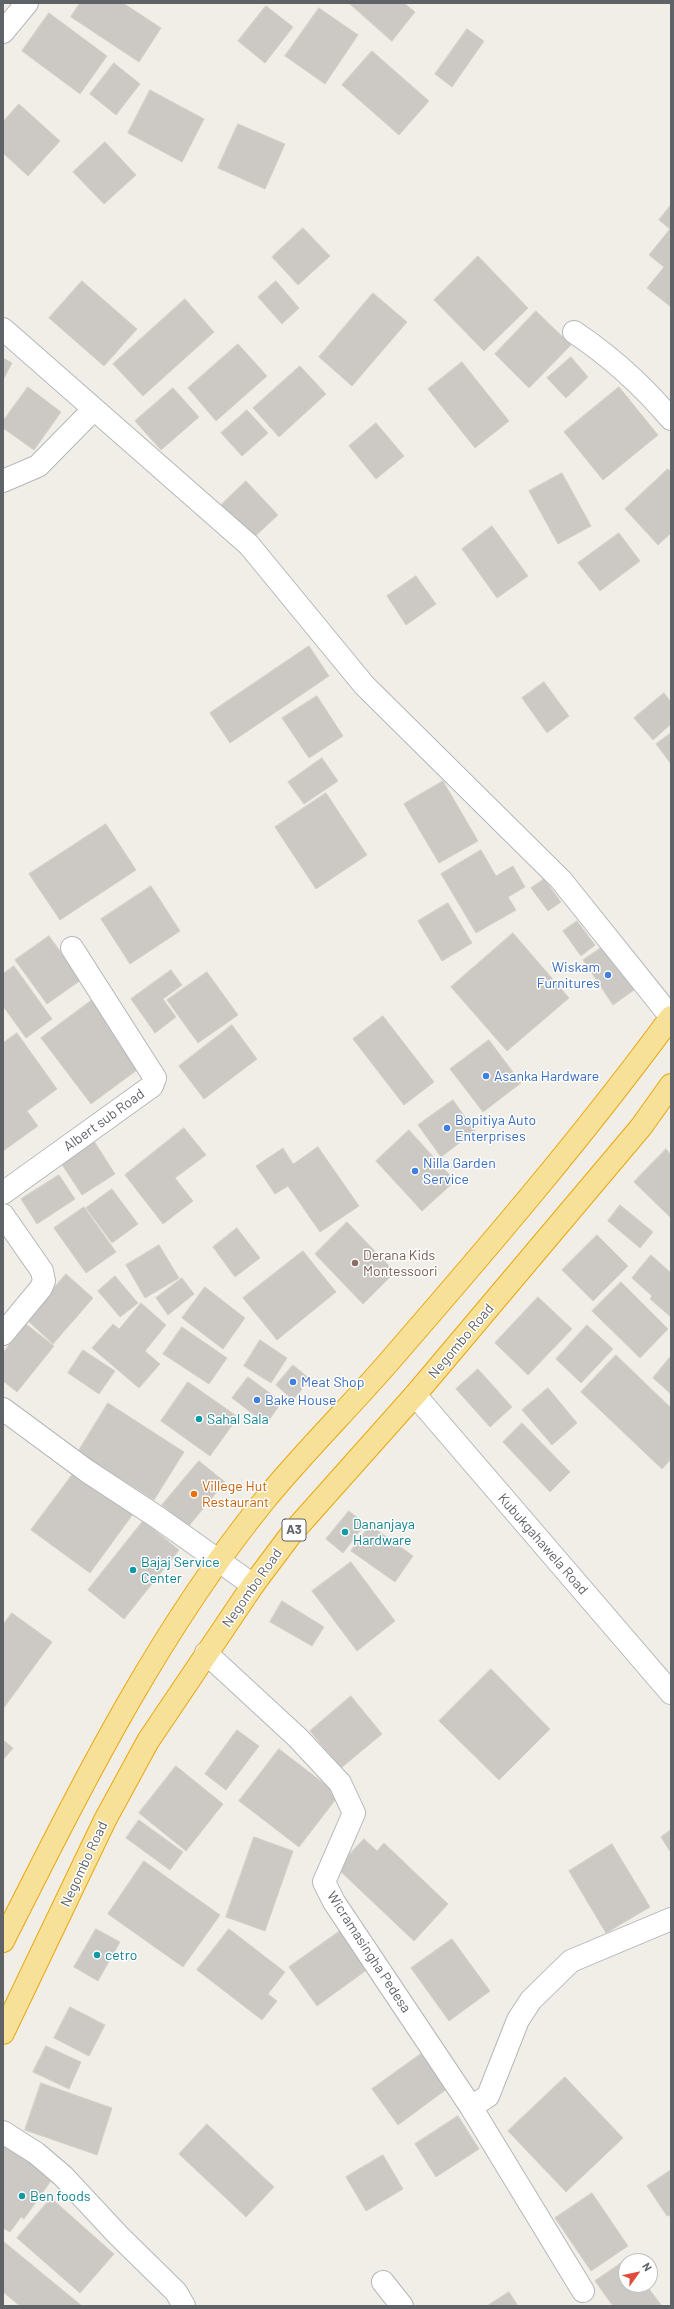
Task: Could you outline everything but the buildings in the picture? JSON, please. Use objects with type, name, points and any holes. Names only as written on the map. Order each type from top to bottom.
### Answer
[{"type":"highway","points":[[3,1941],[77,1794],[129,1702],[187,1606],[263,1502],[317,1440],[386,1366],[608,1102],[671,1017]]},
{"type":"highway","name":"Negombo Road","points":[[3,2033],[109,1814],[148,1741],[253,1585],[292,1533],[415,1394],[641,1127],[671,1085]]},
{"type":"street","points":[[3,32],[27,3]]},
{"type":"street","points":[[3,329],[93,410],[249,545],[364,685],[561,880],[671,1017]]},
{"type":"street","points":[[574,332],[596,347],[655,400],[671,419]]},
{"type":"street","points":[[3,481],[38,466],[93,410]]},
{"type":"street","name":"Albert sub Road","points":[[3,1193],[152,1086],[155,1078],[72,948]]},
{"type":"street","points":[[3,1215],[42,1270],[44,1281],[41,1288],[3,1334]]},
{"type":"street","name":"Kubukgahawela Road","points":[[415,1394],[671,1693]]},
{"type":"street","points":[[3,1409],[87,1471],[157,1517],[253,1585]]},
{"type":"street","name":"Wicramasingha Pedesa","points":[[206,1653],[298,1738],[340,1783],[354,1813],[324,1882],[334,1902],[471,2107],[583,2291]]},
{"type":"street","points":[[471,2107],[488,2096],[518,2020],[531,2000],[571,1961],[671,1919]]},
{"type":"street","points":[[3,2132],[36,2153],[63,2176],[118,2235],[176,2292],[184,2306]]},
{"type":"street","points":[[384,2282],[402,2306]]},
{"type":"place","name":"Wiskam Furnitures","points":[[608,975]]},
{"type":"place","name":"Asanka Hardware","points":[[486,1076]]},
{"type":"place","name":"Bopitiya Auto Enterprises","points":[[447,1128]]},
{"type":"place","name":"Nilla Garden Service","points":[[415,1171]]},
{"type":"place","name":"Derana Kids Montessoori","points":[[355,1263]]},
{"type":"place","name":"Meat Shop","points":[[293,1382]]},
{"type":"place","name":"Bake House","points":[[257,1400]]},
{"type":"place","name":"Sahal Sala","points":[[199,1419]]},
{"type":"place","name":"Villege Hut Restaurant","points":[[194,1494]]},
{"type":"place","name":"Dananjaya Hardware","points":[[345,1532]]},
{"type":"place","name":"Bajaj Service Center","points":[[133,1570]]},
{"type":"place","name":"cetro","points":[[97,1955]]},
{"type":"place","name":"Ben foods","points":[[22,2196]]}]
